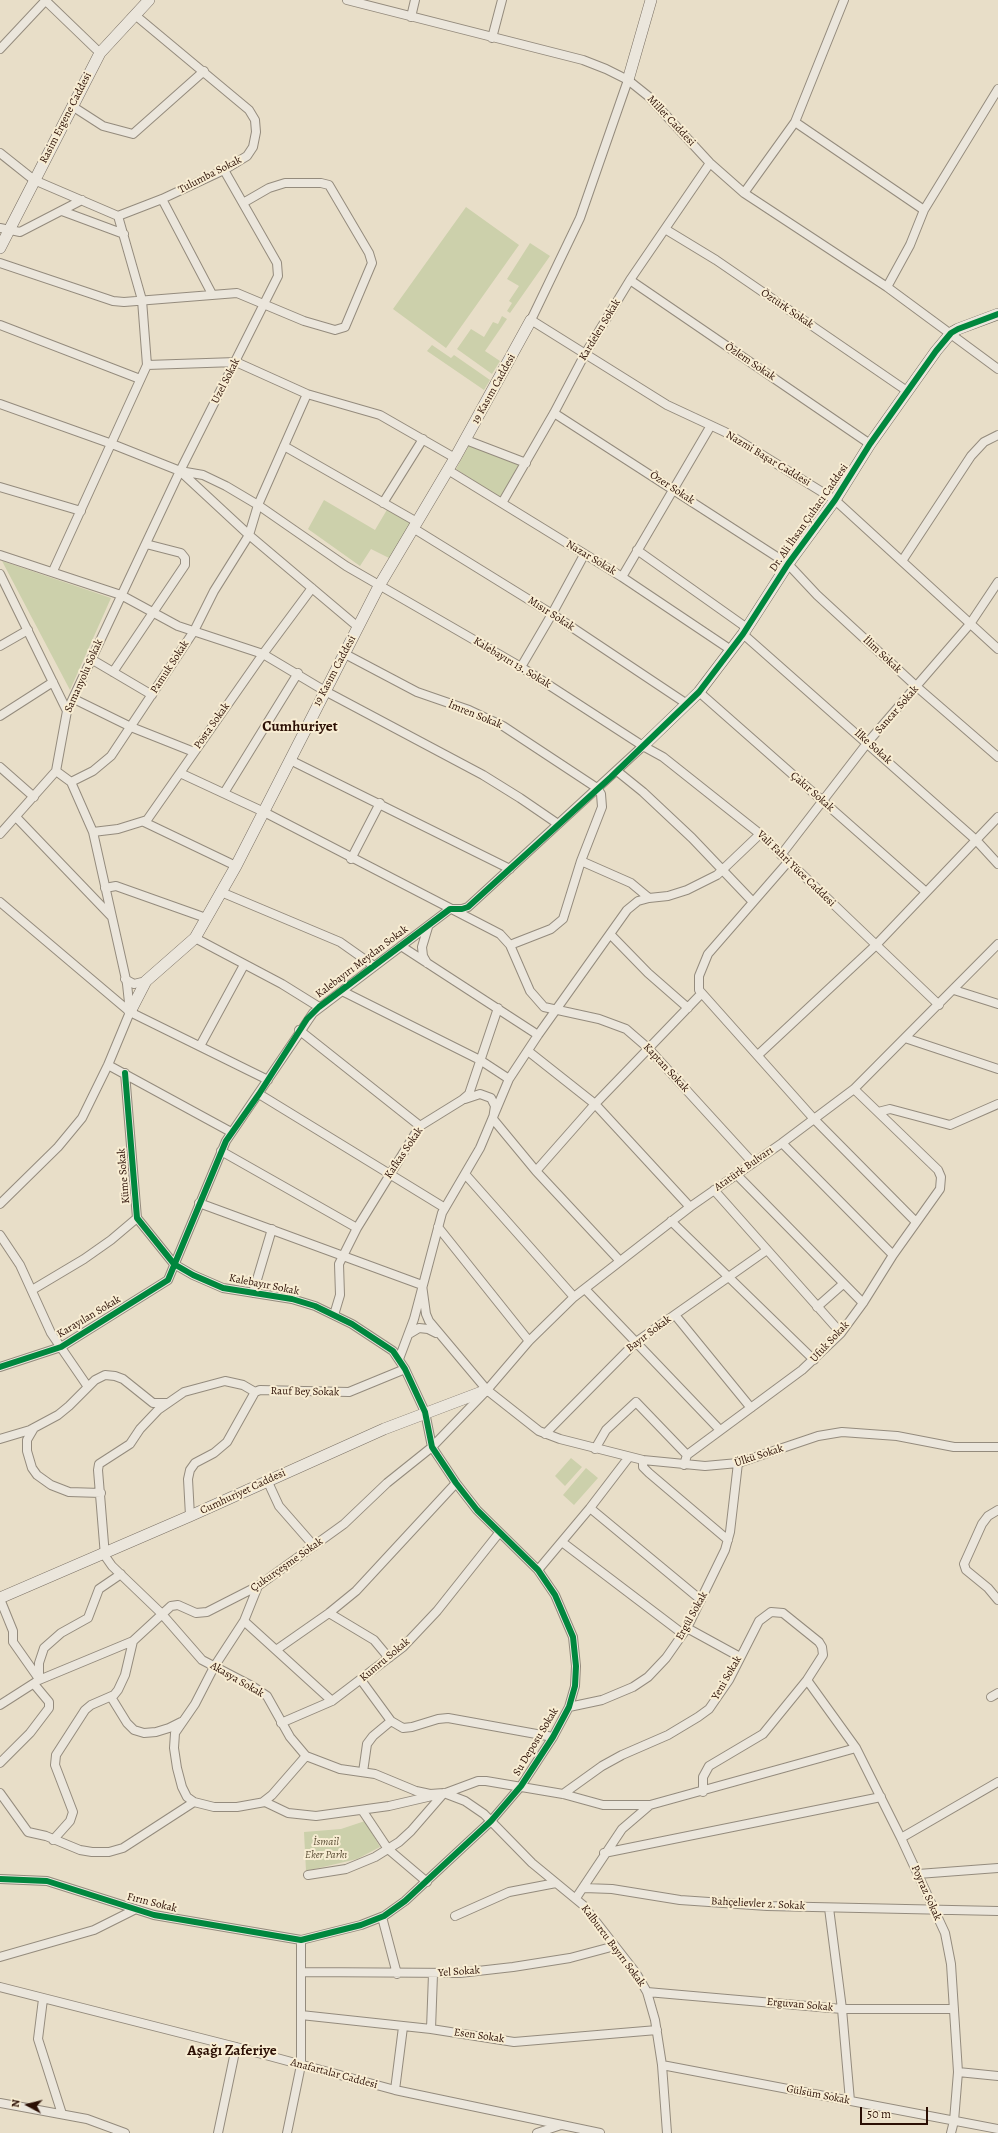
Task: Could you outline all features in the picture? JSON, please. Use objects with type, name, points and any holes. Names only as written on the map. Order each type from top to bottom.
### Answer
[{"type":"street","points":[[0,49],[46,0],[100,52]]},
{"type":"street","name":"Rasim Ergene Caddesi","points":[[0,248],[4,229],[34,180],[100,52],[149,0]]},
{"type":"street","name":"Millet Caddesi","points":[[347,0],[583,60],[628,80],[638,87],[667,116],[710,163],[744,193],[887,287],[998,369]]},
{"type":"street","points":[[411,17],[415,0]]},
{"type":"street","points":[[492,38],[502,0]]},
{"type":"street","points":[[531,320],[580,218],[628,80],[651,0]]},
{"type":"street","points":[[744,193],[795,122],[844,0]]},
{"type":"street","name":"Tulumba Sokak","points":[[118,216],[162,199],[244,159],[249,153],[255,140],[256,124],[247,107],[135,15]]},
{"type":"street","points":[[72,106],[103,126],[133,134],[204,71]]},
{"type":"street","points":[[887,287],[910,245],[924,210],[998,89]]},
{"type":"street","points":[[795,122],[924,210]]},
{"type":"street","points":[[0,153],[34,180],[118,216],[142,300],[147,365],[53,571]]},
{"type":"street","name":"Kardelen Sokak","points":[[502,503],[526,464],[585,354],[630,280],[710,163]]},
{"type":"street","name":"Uzel Sokak","points":[[121,595],[180,471],[278,276],[279,266],[224,170]]},
{"type":"street","points":[[0,263],[113,301],[237,293],[304,321],[335,330],[342,330],[347,324],[372,266],[372,259],[332,188],[327,184],[285,183],[269,188],[243,203]]},
{"type":"street","points":[[162,199],[212,294]]},
{"type":"street","points":[[4,229],[20,232],[82,200]]},
{"type":"street","points":[[62,211],[124,234]]},
{"type":"street","name":"Öztürk Sokak","points":[[665,229],[716,260],[907,391]]},
{"type":"street","name":"Özlem Sokak","points":[[630,280],[870,444]]},
{"type":"street","name":"Dr. Ali İhsan Çuhacı Caddesi","points":[[643,746],[698,692],[731,650],[788,564],[835,500],[870,444],[936,351],[951,333],[966,325],[998,314]]},
{"type":"street","name":"Nazmi Başar Caddesi","points":[[531,320],[666,405],[731,435],[835,500],[998,649]]},
{"type":"street","name":"19 Kasım Caddesi","points":[[130,1012],[146,981],[195,938],[236,866],[379,586],[466,440],[531,320]]},
{"type":"street","points":[[0,325],[140,379]]},
{"type":"street","points":[[147,365],[236,362],[307,394],[374,413],[455,458]]},
{"type":"street","name":"Pamuk Sokak","points":[[71,782],[102,764],[119,746],[194,631],[218,584],[249,535],[258,505],[307,394]]},
{"type":"street","points":[[0,404],[112,444],[180,471],[249,535],[358,627]]},
{"type":"street","name":"Özer Sokak","points":[[554,413],[674,489],[788,564]]},
{"type":"street","points":[[622,577],[710,426]]},
{"type":"street","points":[[902,562],[971,456],[984,442],[998,435]]},
{"type":"street","points":[[383,502],[423,439]]},
{"type":"street","points":[[466,440],[526,464]]},
{"type":"street","name":"Mısır Sokak","points":[[284,446],[383,502],[415,525],[687,704]]},
{"type":"street","name":"Nazar Sokak","points":[[448,470],[622,577],[731,650]]},
{"type":"street","name":"Kalebayırı 13. Sokak","points":[[180,471],[192,472],[215,480],[258,505],[332,558],[521,667],[643,746]]},
{"type":"street","points":[[0,487],[80,511]]},
{"type":"street","points":[[113,672],[152,613],[172,586],[186,561],[181,553],[146,544]]},
{"type":"street","name":"İlke Sokak","points":[[637,550],[745,631],[976,840],[998,864]]},
{"type":"street","points":[[0,555],[53,571],[121,595],[172,623],[263,654],[298,673],[325,691],[483,775],[558,824]]},
{"type":"street","points":[[521,667],[584,555]]},
{"type":"street","name":"İlim Sokak","points":[[788,564],[817,595],[917,687],[998,757]]},
{"type":"street","points":[[0,574],[67,711]]},
{"type":"street","name":"Sancar Sokak","points":[[781,855],[868,742],[970,624],[998,582]]},
{"type":"street","name":"Posta Sokak","points":[[144,822],[263,654],[312,588]]},
{"type":"street","name":"Samanyolu Sokak","points":[[0,834],[56,771],[67,711],[121,595]]},
{"type":"street","points":[[0,646],[28,630]]},
{"type":"street","name":"İmren Sokak","points":[[345,654],[418,692],[469,710],[503,726],[597,788]]},
{"type":"street","points":[[91,659],[152,695]]},
{"type":"street","points":[[224,794],[298,673]]},
{"type":"street","points":[[0,716],[53,682]]},
{"type":"street","name":"Çakır Sokak","points":[[698,692],[926,892]]},
{"type":"street","points":[[74,698],[131,727],[194,752]]},
{"type":"street","name":"Kalebayırı Meydan Sokak","points":[[174,1264],[221,1151],[231,1132],[259,1094],[300,1030],[319,1007],[450,909],[462,909],[468,907],[643,746]]},
{"type":"street","name":"Vali Fahri Yüce Caddesi","points":[[643,746],[663,757],[760,834],[875,946],[939,1005]]},
{"type":"street","points":[[290,760],[380,803],[510,869]]},
{"type":"street","points":[[0,767],[34,797]]},
{"type":"street","points":[[0,1204],[52,1154],[71,1132],[86,1109],[108,1064],[130,1012],[125,978],[93,832],[71,782],[56,771]]},
{"type":"street","points":[[617,771],[674,820],[753,902]]},
{"type":"street","points":[[180,773],[264,812],[351,859],[500,934],[510,945],[533,995],[544,1007],[555,1011]]},
{"type":"street","points":[[510,945],[551,929],[561,921],[580,861],[602,808],[602,798],[597,788]]},
{"type":"street","points":[[351,859],[380,803]]},
{"type":"street","points":[[16,817],[111,916]]},
{"type":"street","points":[[758,1055],[875,946],[998,817]]},
{"type":"street","points":[[93,832],[118,829],[144,822],[236,866]]},
{"type":"street","points":[[399,1359],[409,1335],[438,1227],[445,1208],[465,1174],[493,1119],[509,1079],[538,1035],[631,906],[641,899],[668,896],[682,892],[710,880],[723,871],[760,834]]},
{"type":"street","points":[[580,861],[631,882],[649,898]]},
{"type":"street","points":[[788,862],[713,948],[704,961],[698,982],[701,994],[758,1055],[814,1120],[916,1222]]},
{"type":"street","points":[[105,888],[116,886],[206,918]]},
{"type":"street","points":[[221,892],[340,942],[374,966]]},
{"type":"street","points":[[0,902],[130,1012],[268,1080]]},
{"type":"street","points":[[428,964],[423,956],[422,947],[424,937],[430,924]]},
{"type":"street","points":[[610,934],[648,973],[688,1008]]},
{"type":"street","points":[[195,938],[282,984],[319,1007]]},
{"type":"street","name":"Atatürk Bulvarı","points":[[487,1390],[529,1341],[574,1297],[690,1207],[814,1120],[854,1089],[998,944]]},
{"type":"street","points":[[401,946],[538,1035]]},
{"type":"street","points":[[200,1046],[244,965]]},
{"type":"street","points":[[125,978],[134,984],[146,981]]},
{"type":"street","points":[[954,990],[998,1004]]},
{"type":"street","points":[[342,991],[480,1060],[509,1079]]},
{"type":"street","points":[[536,1171],[595,1104],[701,994]]},
{"type":"street","name":"Kafkas Sokak","points":[[334,1315],[340,1300],[339,1268],[343,1256],[357,1228],[420,1126],[462,1100],[471,1089],[498,1008]]},
{"type":"street","name":"Kaptan Sokak","points":[[555,1011],[593,1017],[620,1025],[648,1048],[753,1163]]},
{"type":"street","points":[[300,1030],[420,1126]]},
{"type":"street","points":[[905,1038],[998,1070]]},
{"type":"street","points":[[528,1051],[595,1104],[690,1207]]},
{"type":"street","points":[[480,1060],[476,1081],[481,1090],[496,1100],[502,1097]]},
{"type":"street","points":[[108,1064],[231,1132]]},
{"type":"street","name":"Küme Sokak","points":[[125,1073],[137,1218],[174,1264]]},
{"type":"street","points":[[854,1089],[878,1112],[890,1109],[950,1124],[998,1104]]},
{"type":"street","points":[[259,1094],[445,1208]]},
{"type":"street","points":[[462,1100],[477,1094],[489,1096],[495,1106],[493,1119],[536,1171],[620,1261]]},
{"type":"street","name":"Ufuk Sokak","points":[[687,1455],[719,1429],[751,1408],[814,1360],[841,1333],[863,1303],[893,1255],[938,1192],[941,1185],[941,1177],[938,1170],[878,1112]]},
{"type":"street","points":[[782,1143],[893,1255]]},
{"type":"street","points":[[221,1151],[357,1228]]},
{"type":"street","points":[[465,1174],[574,1297]]},
{"type":"street","points":[[737,1175],[863,1303]]},
{"type":"street","points":[[714,1190],[841,1333]]},
{"type":"street","points":[[199,1203],[422,1285]]},
{"type":"street","points":[[32,1290],[84,1260],[137,1218]]},
{"type":"street","points":[[671,1222],[814,1360]]},
{"type":"street","points":[[438,1227],[529,1341]]},
{"type":"street","points":[[253,1293],[272,1229]]},
{"type":"street","points":[[0,1234],[12,1250],[32,1290],[43,1318],[88,1387]]},
{"type":"street","name":"Bayır Sokak","points":[[544,1434],[636,1342],[767,1250]]},
{"type":"street","name":"Kalebayır Sokak","points":[[174,1264],[223,1288],[304,1302],[334,1315],[385,1344],[399,1359],[405,1369],[425,1412]]},
{"type":"street","name":"Karayılan Sokak","points":[[0,1367],[61,1347],[168,1280],[174,1264]]},
{"type":"street","points":[[817,1307],[843,1284]]},
{"type":"street","name":"Ülkü Sokak","points":[[422,1285],[427,1318],[439,1335],[487,1390],[544,1434],[595,1449],[643,1460],[684,1465],[717,1466],[738,1463],[818,1436],[842,1432],[898,1436],[954,1447],[998,1446]]},
{"type":"street","points":[[585,1288],[719,1429]]},
{"type":"street","points":[[675,1315],[751,1408]]},
{"type":"street","points":[[409,1335],[415,1329],[423,1328],[439,1335]]},
{"type":"street","name":"Rauf Bey Sokak","points":[[190,1516],[188,1480],[190,1470],[195,1463],[214,1453],[227,1442],[255,1392],[260,1390],[349,1392],[405,1369]]},
{"type":"street","points":[[0,1439],[34,1428],[63,1411],[100,1376],[115,1376],[126,1380],[153,1403],[166,1403]]},
{"type":"street","points":[[104,1552],[98,1466],[130,1444],[140,1429],[166,1403],[184,1392],[220,1381],[236,1383],[255,1392]]},
{"type":"street","name":"Cumhuriyet Caddesi","points":[[0,1599],[425,1412],[487,1390]]},
{"type":"street","name":"Çukurçeşme Sokak","points":[[0,1705],[37,1682],[133,1641],[161,1613],[175,1604],[196,1613],[207,1612],[258,1586],[344,1524],[387,1483],[432,1447],[487,1390]]},
{"type":"street","points":[[595,1449],[606,1430],[636,1402],[687,1455],[684,1465]]},
{"type":"street","name":"Su Deposu Sokak","points":[[300,1940],[338,1932],[382,1917],[395,1909],[427,1882],[491,1821],[521,1786],[553,1737],[569,1707],[575,1686],[576,1666],[573,1637],[561,1606],[538,1570],[499,1533],[456,1483],[432,1447],[425,1412]]},
{"type":"street","points":[[27,1440],[34,1428]]},
{"type":"street","points":[[20,1433],[26,1434],[27,1451],[32,1468],[42,1479],[69,1492],[101,1493]]},
{"type":"street","points":[[538,1570],[590,1508],[628,1457]]},
{"type":"street","points":[[643,1460],[644,1467],[649,1473],[728,1540]]},
{"type":"street","name":"Ergül Sokak","points":[[569,1707],[602,1700],[642,1681],[661,1665],[685,1631],[701,1600],[728,1540],[738,1463]]},
{"type":"street","points":[[268,1480],[279,1506],[314,1546]]},
{"type":"street","points":[[276,1650],[329,1613],[364,1583],[456,1483]]},
{"type":"street","points":[[590,1508],[701,1600]]},
{"type":"street","points":[[998,1510],[991,1513],[982,1524],[965,1558],[964,1564],[966,1570],[988,1588],[998,1600]]},
{"type":"street","name":"Kumru Sokak","points":[[281,1723],[332,1701],[362,1680],[403,1647],[437,1611],[499,1533]]},
{"type":"street","points":[[562,1542],[685,1631],[740,1657]]},
{"type":"street","name":"Akasya Sokak","points":[[104,1552],[110,1563],[161,1613],[198,1656],[214,1667],[264,1694],[273,1706],[281,1723],[298,1748],[306,1756],[340,1769],[380,1776],[423,1793],[444,1793],[465,1801],[491,1821]]},
{"type":"street","points":[[37,1682],[39,1663],[44,1648],[61,1633],[88,1618],[99,1589],[121,1574]]},
{"type":"street","points":[[258,1586],[244,1621],[214,1667],[201,1695],[175,1733],[174,1743],[180,1781],[187,1797],[194,1802],[224,1808],[263,1802],[274,1805],[284,1812],[300,1815],[327,1815],[362,1810],[444,1793],[482,1781],[521,1786],[563,1794],[604,1805],[650,1805],[703,1792],[856,1748]]},
{"type":"street","points":[[0,1599],[13,1631],[13,1642],[49,1702],[49,1708],[30,1733],[0,1763]]},
{"type":"street","name":"Yeni Sokak","points":[[563,1794],[609,1762],[668,1735],[698,1718],[708,1709],[720,1694],[754,1629],[762,1618],[771,1612],[783,1613],[814,1638],[822,1648],[823,1655],[807,1680],[763,1734],[709,1766],[703,1777],[703,1792]]},
{"type":"street","points":[[329,1613],[374,1640],[389,1658]]},
{"type":"street","points":[[244,1621],[332,1701]]},
{"type":"street","points":[[54,1840],[70,1821],[73,1812],[54,1760],[58,1749],[85,1710],[91,1704],[116,1693],[122,1683],[133,1641]]},
{"type":"street","points":[[362,1680],[391,1721],[397,1726],[406,1728],[438,1719],[453,1718],[553,1737]]},
{"type":"street","name":"Poyraz Sokak","points":[[807,1680],[856,1748],[902,1838],[945,1934],[948,1947],[954,2010],[958,2072],[954,2121],[951,2133]]},
{"type":"street","points":[[111,1696],[130,1727],[144,1733],[159,1731],[182,1722]]},
{"type":"street","points":[[364,1772],[367,1744],[373,1736],[391,1721]]},
{"type":"street","points":[[159,1731],[170,1734],[174,1743]]},
{"type":"street","points":[[263,1802],[272,1795],[306,1756]]},
{"type":"street","points":[[902,1838],[998,1782]]},
{"type":"street","points":[[0,1793],[26,1830],[86,1851],[101,1852],[116,1851],[129,1845],[194,1802]]},
{"type":"street","points":[[308,1875],[355,1866],[388,1850],[411,1831],[444,1793]]},
{"type":"street","points":[[272,1795],[271,1801],[274,1805]]},
{"type":"street","points":[[604,1853],[881,1797]]},
{"type":"street","points":[[576,1898],[584,1888],[604,1853],[622,1828],[650,1805]]},
{"type":"street","points":[[362,1810],[388,1850],[427,1882]]},
{"type":"street","name":"Kalburcu Bayırı Sokak","points":[[491,1821],[532,1863],[576,1898],[636,1973],[647,1992],[657,2030],[662,2064],[667,2133]]},
{"type":"street","points":[[918,1874],[998,1868]]},
{"type":"street","name":"Fırın Sokak","points":[[0,1879],[47,1880],[134,1910],[176,1920],[300,1940]]},
{"type":"street","points":[[455,1916],[509,1892],[556,1883]]},
{"type":"street","name":"Bahçelievler 2. Sokak","points":[[584,1888],[612,1889],[680,1900],[767,1906],[829,1908],[933,1908],[998,1911]]},
{"type":"street","points":[[829,1908],[842,2009],[850,2101]]},
{"type":"street","points":[[0,1957],[94,1930],[134,1910]]},
{"type":"street","points":[[382,1917],[397,1974]]},
{"type":"street","points":[[287,2133],[301,2065],[300,1940]]},
{"type":"street","name":"Yel Sokak","points":[[301,1972],[432,1974],[513,1967],[593,1953],[615,1946]]},
{"type":"street","points":[[431,2029],[432,1974]]},
{"type":"street","name":"Anafartalar Caddesi","points":[[0,1987],[236,2047],[395,2090],[600,2133]]},
{"type":"street","name":"Erguvan Sokak","points":[[647,1992],[842,2009],[954,2010]]},
{"type":"street","points":[[43,1999],[38,2039],[62,2114]]},
{"type":"street","name":"Esen Sokak","points":[[301,2016],[431,2029],[514,2042],[657,2030]]},
{"type":"street","points":[[395,2090],[403,2027]]},
{"type":"street","points":[[218,2133],[236,2047]]},
{"type":"street","name":"Gülsüm Sokak","points":[[662,2064],[998,2129]]},
{"type":"street","points":[[958,2072],[998,2076]]},
{"type":"street","points":[[0,2103],[93,2121],[125,2133]]},
{"type":"street","points":[[537,2133],[561,2125]]},
{"type":"green space","points":[[466,207],[519,245],[446,348],[393,309]]},
{"type":"green space","points":[[530,243],[550,256],[510,313],[507,311],[512,303],[509,301],[519,286],[507,279]]},
{"type":"green space","points":[[502,316],[507,319],[485,351],[500,361],[492,374],[457,349],[471,329],[484,337],[493,322],[498,324]]},
{"type":"green space","points":[[432,345],[451,358],[454,355],[490,380],[484,390],[427,351]]},
{"type":"green space","points":[[469,445],[519,465],[501,498],[456,469]]},
{"type":"green space","points":[[324,500],[375,530],[388,508],[411,522],[391,559],[371,549],[360,566],[308,529]]},
{"type":"green space","points":[[2,561],[111,598],[70,690]]},
{"type":"green space","points":[[571,1458],[582,1467],[565,1486],[555,1476]]},
{"type":"green space","points":[[586,1468],[598,1478],[574,1505],[563,1495]]},
{"type":"green space","name":"İsmail Eker Parkı","points":[[365,1821],[380,1847],[357,1859],[306,1871],[304,1832],[341,1829]]},
{"type":"cycle path","points":[[0,1367],[61,1347],[168,1280],[226,1141],[259,1094],[307,1019],[319,1007],[450,909],[462,909],[468,907],[611,777],[699,692],[743,634],[788,564],[835,500],[870,444],[936,351],[951,333],[998,314]]},
{"type":"cycle path","points":[[0,1879],[47,1881],[154,1915],[301,1940],[361,1925],[384,1916],[405,1901],[491,1821],[521,1786],[553,1737],[569,1707],[575,1686],[576,1666],[573,1637],[555,1595],[538,1570],[477,1510],[456,1483],[432,1447],[425,1412],[405,1369],[393,1351],[352,1324],[315,1306],[292,1299],[223,1288],[193,1275],[174,1264],[137,1218],[125,1073]]},
{"type":"district","name":"Cumhuriyet","points":[[300,727]]},
{"type":"district","name":"Aşağı Zaferiye","points":[[232,2051]]}]
